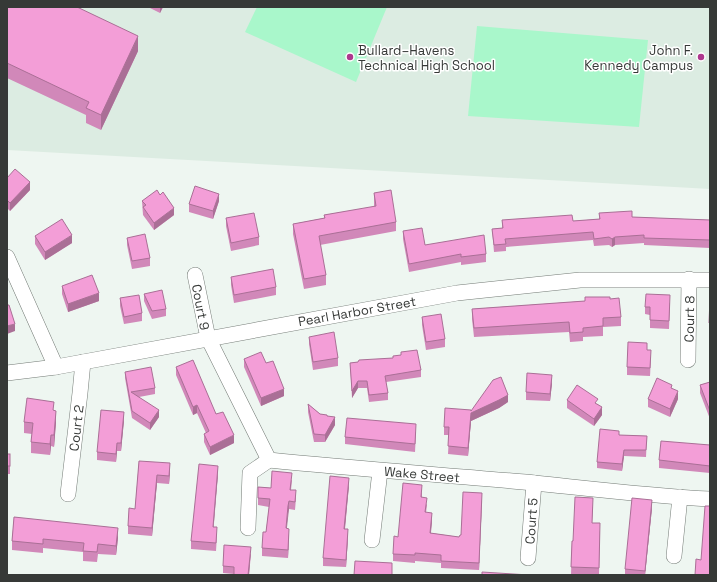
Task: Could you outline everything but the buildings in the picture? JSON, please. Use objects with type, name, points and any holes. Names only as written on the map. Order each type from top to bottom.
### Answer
[{"type":"street","points":[[7,257],[56,366]]},
{"type":"street","name":"Court 9","points":[[196,275],[208,338]]},
{"type":"street","name":"Court 8","points":[[688,360],[689,279]]},
{"type":"street","name":"Pearl Harbor Street","points":[[7,373],[82,362],[464,292],[580,280],[710,280]]},
{"type":"street","points":[[208,338],[269,460],[250,473],[248,528]]},
{"type":"street","name":"Court 2","points":[[68,494],[80,393],[82,362]]},
{"type":"street","name":"Wake Street","points":[[269,460],[710,499]]},
{"type":"street","points":[[372,540],[380,471]]},
{"type":"street","name":"Court 5","points":[[528,558],[534,483]]},
{"type":"street","points":[[674,556],[680,497]]},
{"type":"shaded area","name":"Bullard–Havens Technical High School","points":[[7,7],[710,7],[710,189],[7,150]]},
{"type":"green space","points":[[257,7],[387,7],[356,82],[245,32]]},
{"type":"green space","points":[[477,26],[648,40],[639,127],[468,116]]},
{"type":"place","name":"Bullard–Havens Technical High School","points":[[350,57]]},
{"type":"place","name":"John F. Kennedy Campus","points":[[701,57]]}]
